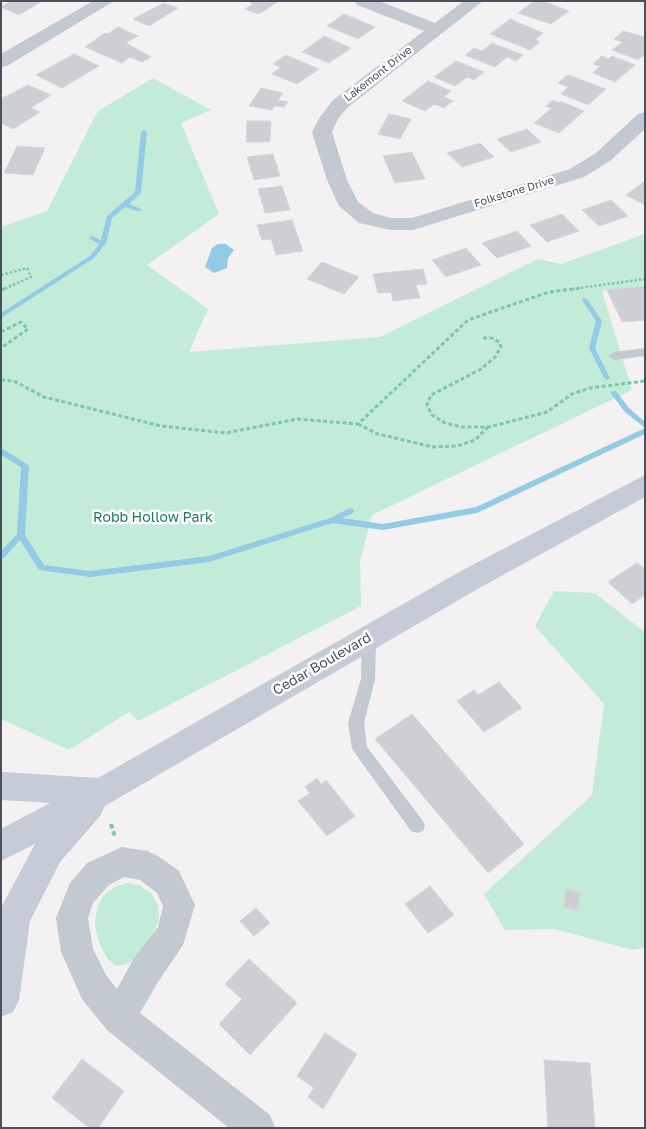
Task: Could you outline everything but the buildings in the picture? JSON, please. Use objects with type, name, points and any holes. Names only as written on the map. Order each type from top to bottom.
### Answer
[{"type":"street","points":[[1,62],[106,1]]},
{"type":"street","points":[[363,1],[436,30]]},
{"type":"street","name":"Lakemont Drive","points":[[366,218],[349,206],[343,196],[322,132],[329,117],[340,104],[475,1]]},
{"type":"street","name":"Folkstone Drive","points":[[366,218],[391,224],[413,224],[577,173],[603,157],[645,118]]},
{"type":"street","name":"Cedar Boulevard","points":[[1,846],[101,792],[369,638],[645,485]]},
{"type":"street","points":[[1,786],[101,792]]},
{"type":"street","points":[[1,1000],[14,918],[49,851],[101,792]]},
{"type":"street","points":[[119,1018],[257,1128]]},
{"type":"lane","points":[[614,356],[645,352]]},
{"type":"lane","points":[[369,638],[368,679],[356,723],[360,749],[417,826]]},
{"type":"path","points":[[1,275],[27,268],[31,277],[1,290]]},
{"type":"path","points":[[358,424],[468,320],[549,292],[645,279]]},
{"type":"path","points":[[1,332],[21,322],[28,329],[1,348]]},
{"type":"path","points":[[483,338],[492,338],[499,342],[501,347],[495,357],[481,370],[431,395],[427,405],[432,415],[445,423],[462,427],[489,426],[530,418],[547,412],[572,394],[590,388],[645,381]]},
{"type":"path","points":[[1,380],[14,381],[44,397],[161,426],[226,433],[297,419],[358,424],[378,434],[433,447],[456,446],[475,440],[489,426]]},
{"type":"green space","name":"Robb Hollow Park","points":[[153,78],[211,110],[181,123],[219,214],[147,265],[208,309],[189,352],[380,337],[538,259],[561,264],[645,234],[645,285],[602,291],[632,390],[372,515],[360,561],[361,606],[138,721],[129,712],[69,750],[1,719],[1,227],[47,211],[98,111]]},
{"type":"green space","points":[[554,591],[595,593],[642,630],[645,628],[645,948],[632,950],[555,929],[505,930],[484,894],[592,795],[604,704],[535,626]]},
{"type":"green space","points":[[127,883],[139,885],[151,893],[158,905],[159,920],[151,937],[129,964],[115,966],[107,958],[99,943],[95,925],[97,909],[103,896],[114,887]]},
{"type":"water","points":[[218,244],[226,244],[234,250],[228,258],[227,268],[214,273],[205,267],[212,248]]},
{"type":"waterway","points":[[124,204],[138,193],[144,132]]},
{"type":"waterway","points":[[103,243],[109,217],[124,204]]},
{"type":"waterway","points":[[124,204],[139,210]]},
{"type":"waterway","points":[[92,238],[103,243]]},
{"type":"waterway","points":[[1,316],[92,257],[103,243]]},
{"type":"waterway","points":[[585,300],[599,321],[592,348],[607,378]]},
{"type":"waterway","points":[[614,393],[627,410],[645,426]]},
{"type":"waterway","points":[[332,520],[383,527],[477,510],[645,431]]},
{"type":"waterway","points":[[1,451],[25,466],[21,535]]},
{"type":"waterway","points":[[332,520],[350,511]]},
{"type":"waterway","points":[[21,535],[42,568],[90,574],[209,559],[332,520]]},
{"type":"waterway","points":[[1,556],[21,535]]}]
